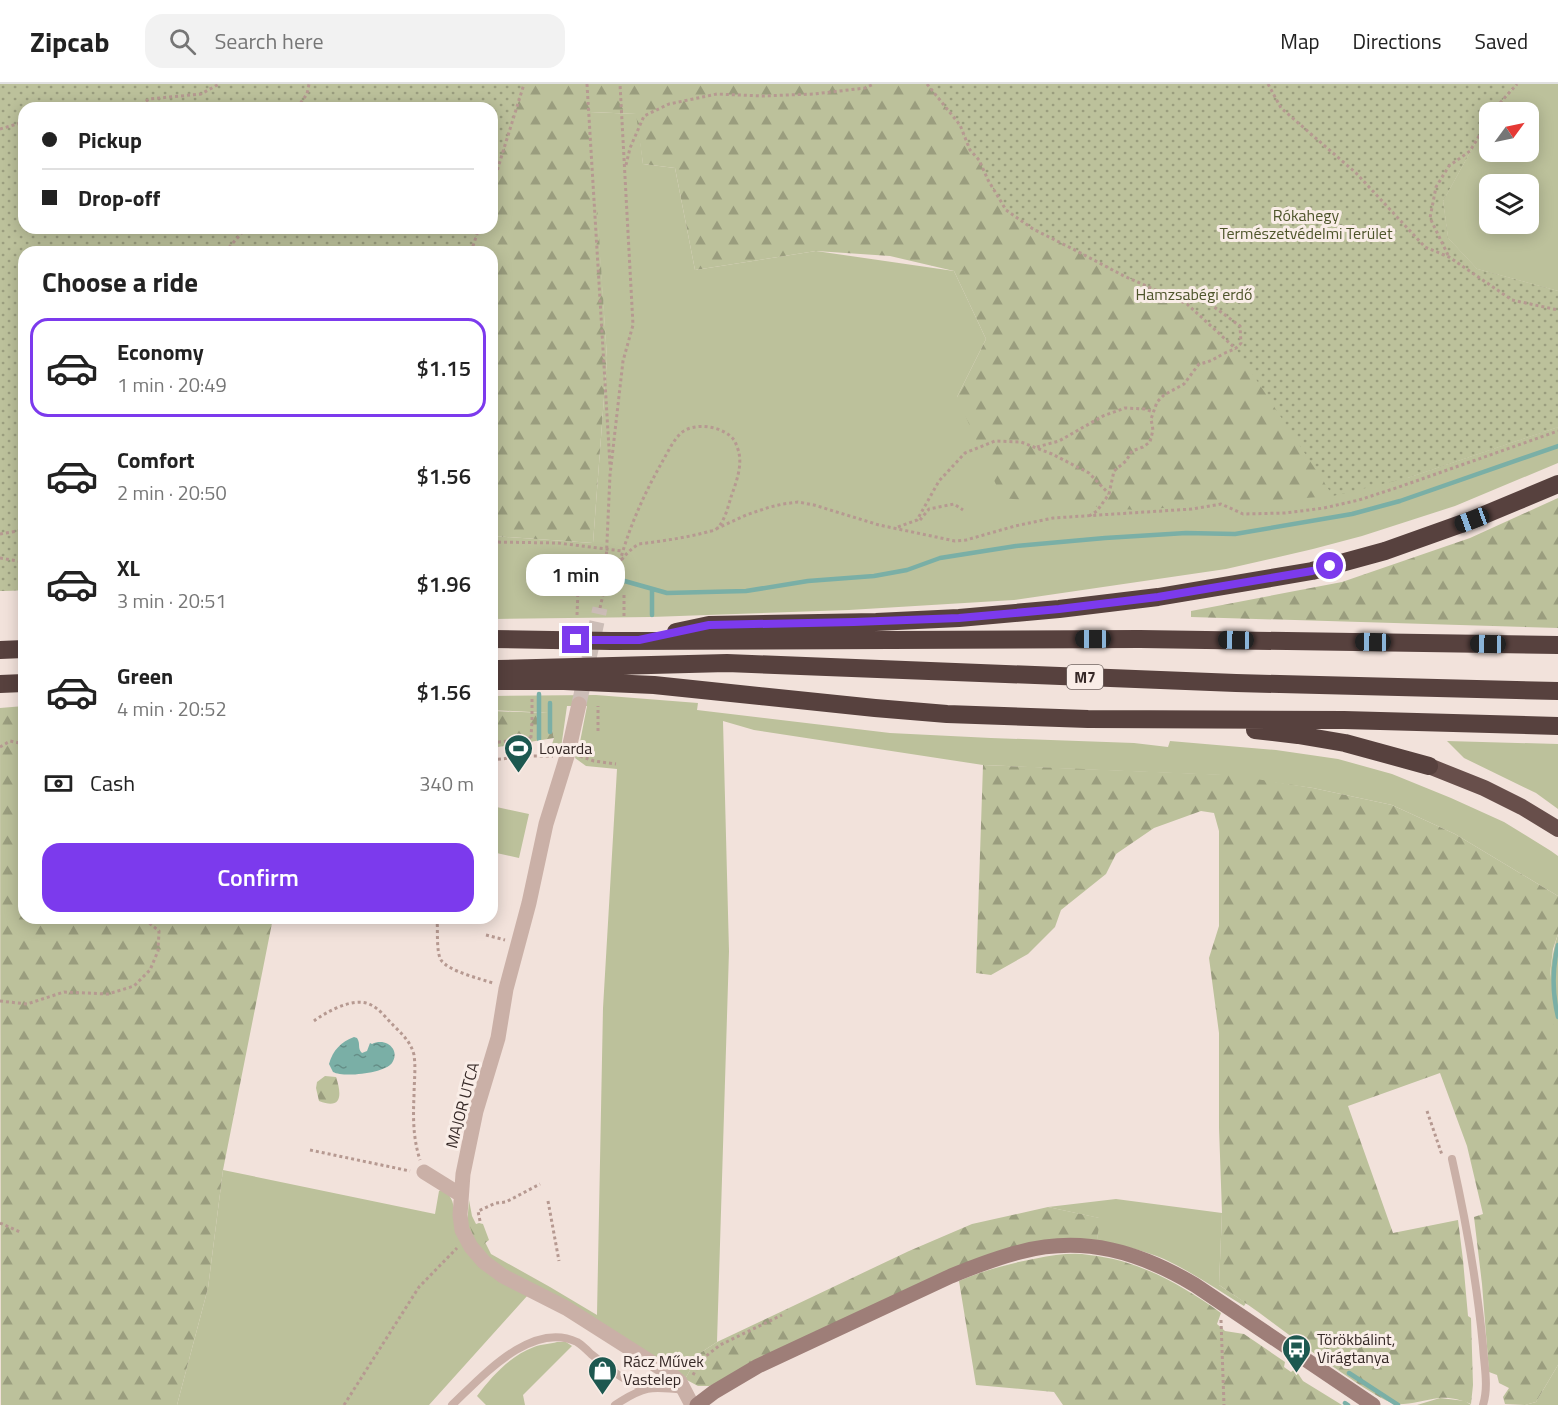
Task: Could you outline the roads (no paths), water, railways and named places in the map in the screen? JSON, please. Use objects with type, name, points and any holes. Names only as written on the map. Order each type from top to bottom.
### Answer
[{"type":"highway","points":[[639,640],[709,625],[959,618],[1170,596],[1312,571],[1385,551],[1472,520],[1558,484]]},
{"type":"highway","points":[[498,639],[1140,639],[1558,645]]},
{"type":"highway","points":[[0,650],[18,649]]},
{"type":"highway","name":"M7","points":[[611,674],[727,663],[1236,683],[1558,692]]},
{"type":"highway","points":[[498,670],[611,674],[654,685],[875,708],[1252,729],[1298,735],[1345,743],[1429,766],[1484,788],[1558,829]]},
{"type":"highway","points":[[498,680],[566,674]]},
{"type":"highway","points":[[0,684],[18,683]]},
{"type":"highway","points":[[1088,719],[1344,720],[1558,726]]},
{"type":"main road","points":[[697,1405],[758,1366],[951,1276],[1020,1252],[1066,1245],[1112,1249],[1167,1269],[1195,1285],[1373,1405]]},
{"type":"street","name":"MAJOR UTCA","points":[[579,704],[568,753],[546,824],[529,903],[506,989],[498,1038],[476,1111],[463,1174],[460,1215],[462,1230],[471,1247],[484,1262],[504,1276],[566,1308],[673,1376],[680,1382],[692,1405]]},
{"type":"street","points":[[424,1172],[461,1195]]},
{"type":"lane","points":[[1452,1159],[1465,1219],[1480,1318],[1486,1386],[1483,1405]]},
{"type":"lane","points":[[452,1405],[512,1352],[528,1344],[562,1338],[578,1343],[634,1385],[645,1388],[685,1390]]},
{"type":"lane","points":[[615,1405],[645,1388]]},
{"type":"water","points":[[354,1037],[358,1040],[362,1053],[367,1051],[370,1043],[382,1042],[391,1046],[395,1054],[392,1063],[388,1067],[364,1074],[346,1075],[333,1072],[329,1064],[335,1051],[345,1041]]},
{"type":"waterway","points":[[621,580],[667,593],[746,591],[808,581],[874,576],[907,570],[940,558],[1016,546],[1186,533],[1235,534],[1352,514],[1400,501],[1558,446]]},
{"type":"waterway","points":[[652,590],[652,615]]},
{"type":"waterway","points":[[539,694],[539,739]]},
{"type":"waterway","points":[[550,703],[550,732]]},
{"type":"waterway","points":[[1558,945],[1554,981],[1558,1017]]},
{"type":"waterway","points":[[1349,1373],[1398,1405]]},
{"type":"tunnel","points":[[579,704],[600,608]]},
{"type":"place","name":"Lovarda","points":[[518,774]]},
{"type":"place","name":"Törökbálint, Virágtanya","points":[[1296,1374]]},
{"type":"place","name":"Rácz Művek Vastelep","points":[[602,1396]]},
{"type":"park label","name":"Rókahegy Természetvédelmi Terület","points":[[1306,224]]},
{"type":"park label","name":"Hamzsabégi erdő","points":[[1194,294]]}]
